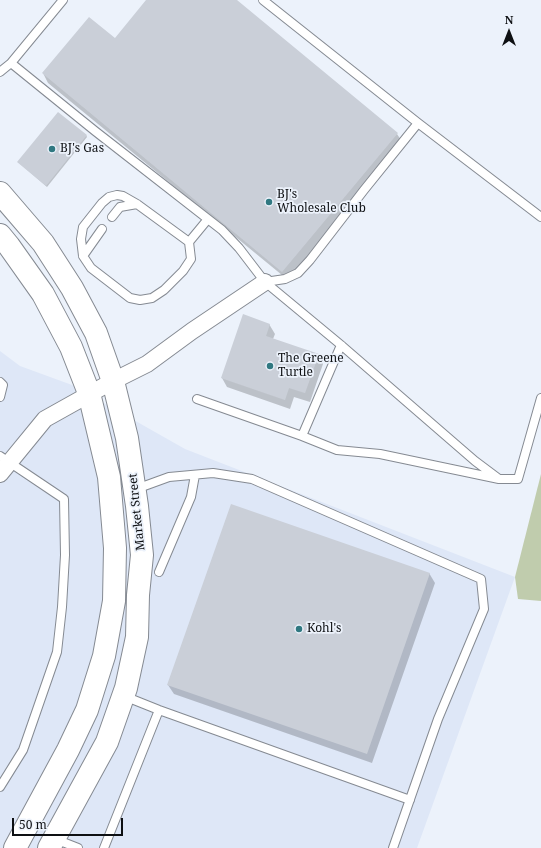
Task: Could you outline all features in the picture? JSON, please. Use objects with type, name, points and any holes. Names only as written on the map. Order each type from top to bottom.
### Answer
[{"type":"street","name":"Market Street","points":[[0,193],[43,243],[72,288],[96,333],[113,381],[127,438],[135,490],[142,555],[137,636],[124,696],[107,742],[52,843]]},
{"type":"street","name":"Market Street","points":[[0,235],[43,294],[72,347],[89,393],[109,477],[115,548],[114,601],[104,656],[86,710],[68,750],[15,848]]},
{"type":"street","points":[[3,464],[45,419],[89,393],[147,364],[192,331],[265,282]]},
{"type":"lane","points":[[0,72],[11,63],[63,0]]},
{"type":"lane","points":[[264,0],[418,123],[541,217]]},
{"type":"lane","points":[[11,63],[222,230],[239,248],[265,282],[475,461],[499,479]]},
{"type":"lane","points":[[265,282],[285,279],[298,273],[310,260],[418,123]]},
{"type":"lane","points":[[189,242],[137,204],[123,196],[117,195],[102,203],[83,227],[81,239],[83,256],[91,268],[130,298],[140,300],[152,298],[164,290],[183,271],[191,259],[189,242],[208,219]]},
{"type":"lane","points":[[112,217],[120,207],[137,204]]},
{"type":"lane","points":[[83,256],[102,229]]},
{"type":"lane","points":[[302,436],[341,346]]},
{"type":"lane","points":[[0,382],[3,385],[0,397]]},
{"type":"lane","points":[[197,399],[337,450],[380,454],[499,479],[518,480],[541,398]]},
{"type":"lane","points":[[0,787],[23,750],[57,652],[65,561],[64,499],[3,464]]},
{"type":"lane","points":[[135,490],[168,477],[213,473],[252,479],[481,579],[484,608],[438,719],[393,848]]},
{"type":"lane","points":[[159,572],[191,497],[195,475]]},
{"type":"lane","points":[[124,696],[410,800]]},
{"type":"lane","points":[[104,848],[159,710]]},
{"type":"lane","points":[[52,843],[78,848]]},
{"type":"shaded area","points":[[0,351],[20,366],[72,385],[185,449],[515,577],[417,848],[0,848]]},
{"type":"green space","points":[[541,474],[541,601],[518,599],[515,577]]},
{"type":"building","name":"BJ's Wholesale Club","points":[[146,0],[237,0],[398,133],[282,272],[42,73],[89,17],[115,38]]},
{"type":"building","name":"BJ's Gas","points":[[58,112],[87,135],[46,186],[17,162]]},
{"type":"building","name":"The Greene Turtle","points":[[243,314],[270,324],[266,336],[319,354],[305,393],[289,388],[285,400],[221,378]]},
{"type":"building","name":"Kohl's","points":[[231,504],[430,573],[367,754],[167,685]]},
{"type":"place","name":"BJ's Gas","points":[[52,149]]},
{"type":"place","name":"BJ's Wholesale Club","points":[[269,202]]},
{"type":"place","name":"The Greene Turtle","points":[[270,366]]},
{"type":"place","name":"Kohl's","points":[[299,629]]}]
